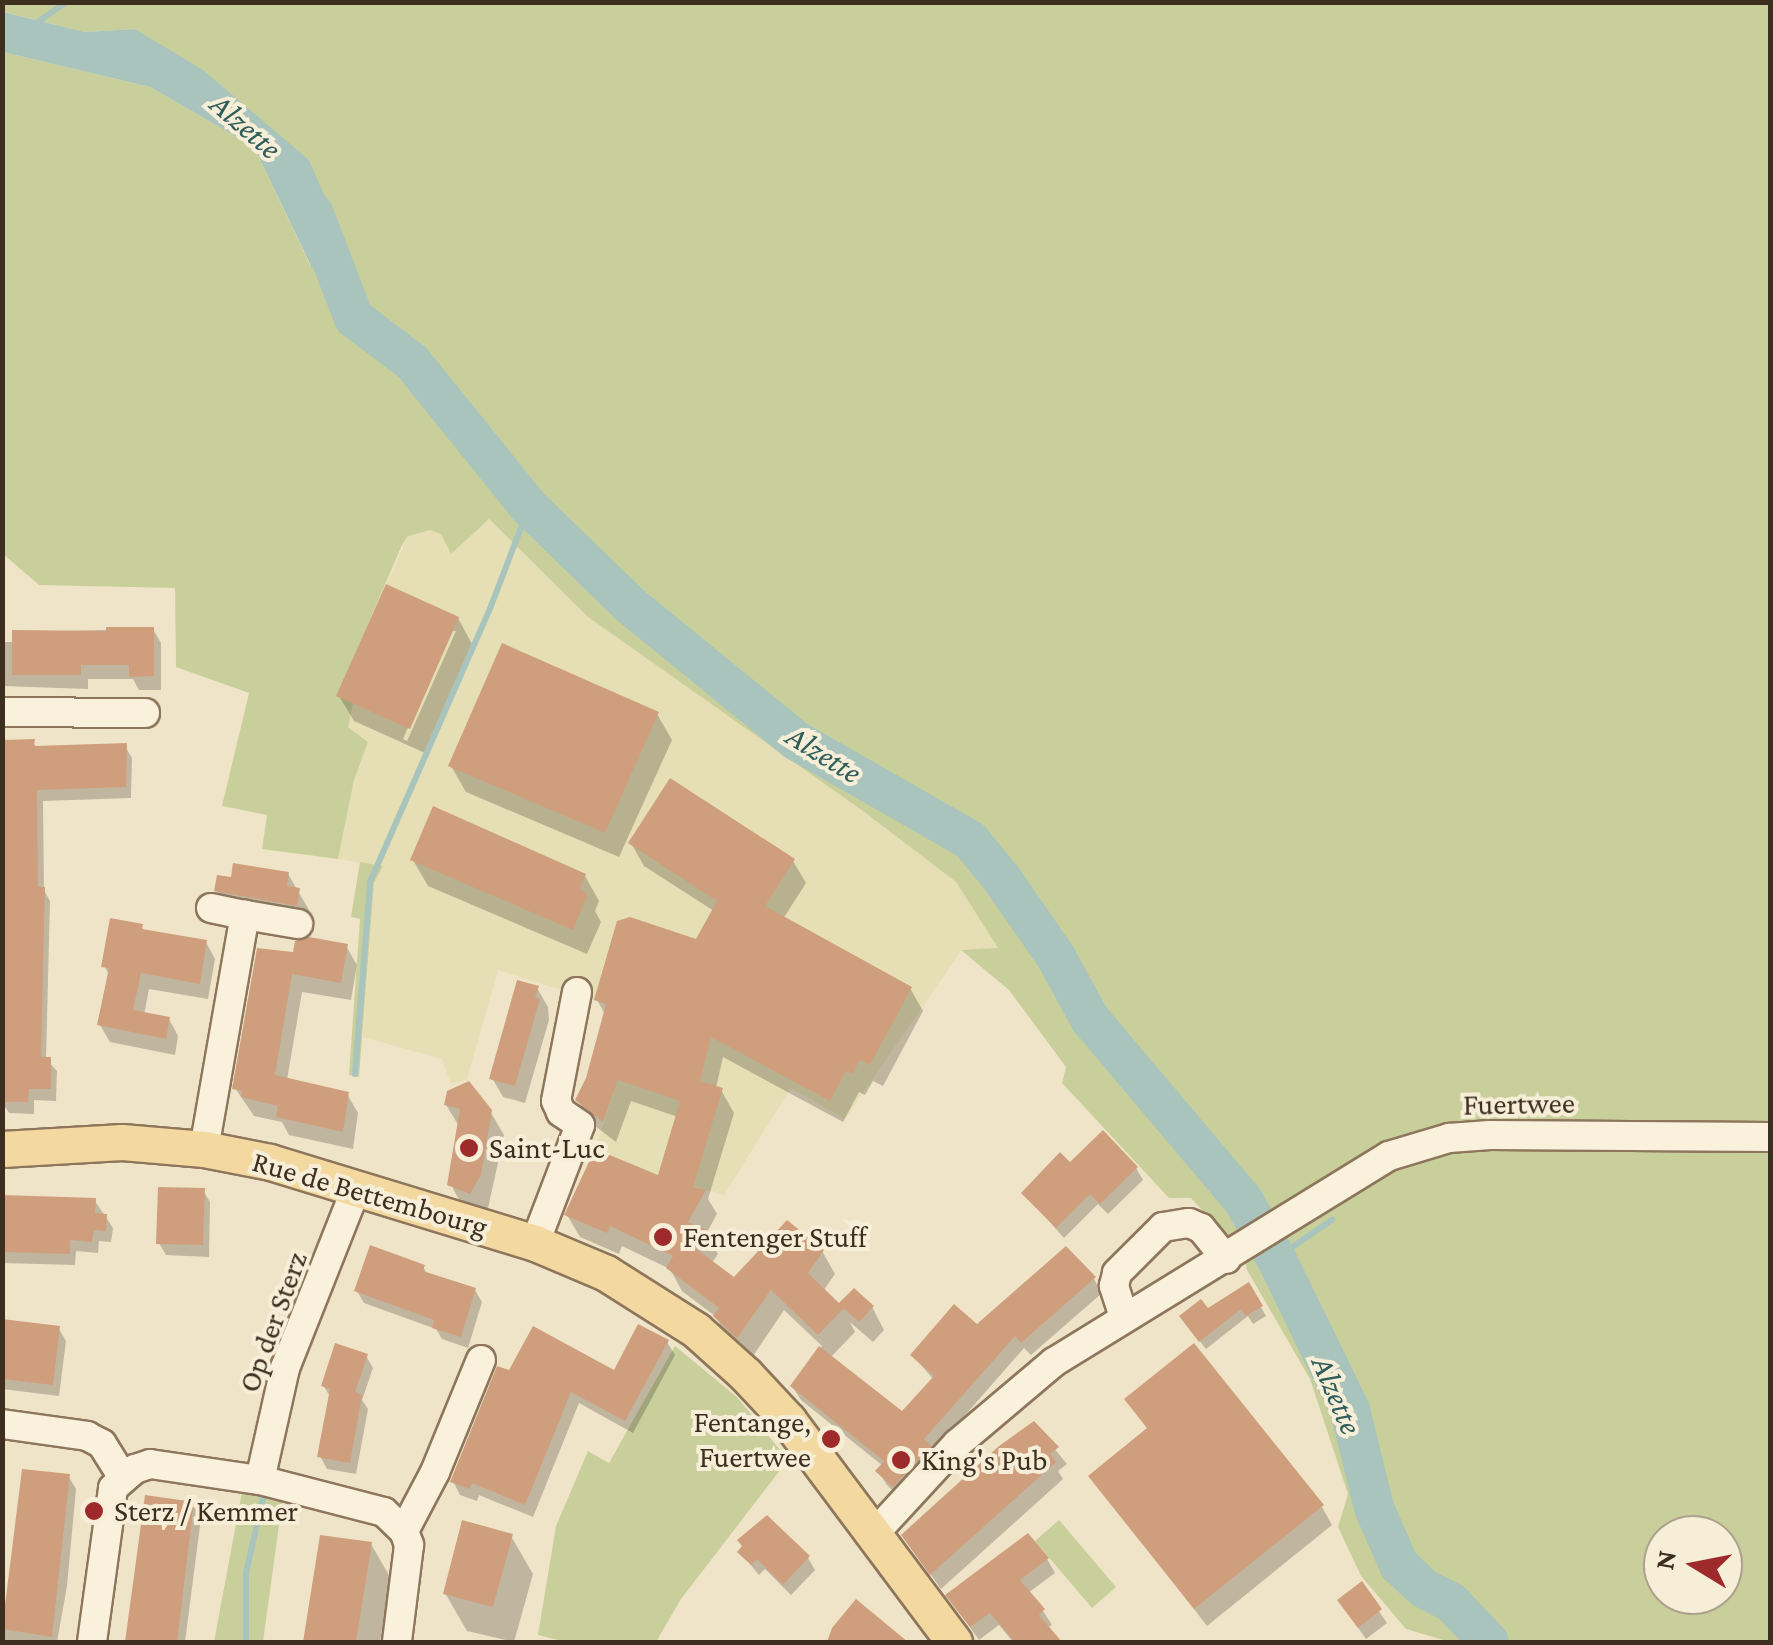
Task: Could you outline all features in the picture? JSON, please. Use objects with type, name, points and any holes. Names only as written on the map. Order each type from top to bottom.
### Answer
[{"type":"main road","name":"Rue de Bettembourg","points":[[2,1149],[122,1142],[204,1148],[356,1188],[535,1242],[606,1273],[696,1330],[788,1420],[954,1642]]},
{"type":"street","points":[[2,712],[145,712]]},
{"type":"street","points":[[212,908],[298,924]]},
{"type":"street","points":[[204,1148],[244,914]]},
{"type":"street","points":[[535,1242],[580,1125],[561,1112],[556,1100],[576,992]]},
{"type":"street","name":"Fuertwee","points":[[1230,1256],[1390,1156],[1449,1138],[1770,1137]]},
{"type":"street","name":"Op der Sterz","points":[[260,1480],[286,1368],[356,1188]]},
{"type":"street","points":[[873,1535],[999,1406],[1054,1362],[1230,1256],[1201,1228],[1189,1223],[1164,1227],[1118,1274],[1114,1286],[1124,1317]]},
{"type":"street","points":[[397,1642],[409,1560],[404,1531],[481,1360]]},
{"type":"street","points":[[2,1424],[87,1436],[102,1444],[123,1477]]},
{"type":"street","points":[[92,1642],[108,1504],[123,1477],[150,1464],[260,1480],[384,1512],[404,1531]]},
{"type":"shaded area","points":[[489,519],[588,617],[864,811],[956,882],[999,949],[961,951],[845,1119],[791,1088],[724,1195],[660,1177],[595,1149],[615,1089],[606,1004],[498,970],[467,1079],[451,1084],[442,1059],[363,1037],[374,883],[383,866],[338,859],[354,780],[368,742],[348,727],[336,696],[408,536],[430,529],[441,534],[450,553]]},
{"type":"green space","points":[[3,2],[1770,3],[1770,1642],[1450,1642],[1406,1629],[1361,1576],[1338,1527],[1348,1494],[1310,1379],[1247,1270],[1241,1239],[1226,1237],[1191,1198],[1169,1198],[1062,1083],[1066,1067],[1009,990],[961,950],[998,948],[956,882],[863,811],[588,617],[489,519],[451,554],[441,534],[430,530],[408,536],[402,545],[337,696],[353,703],[348,727],[368,742],[354,780],[338,859],[262,849],[267,815],[222,806],[249,693],[176,667],[175,588],[39,585],[3,554],[3,52],[150,87],[254,147],[311,267],[309,160],[135,29],[85,32],[3,12]]},
{"type":"green space","points":[[360,862],[383,866],[374,883],[359,1077],[349,1075],[360,919],[351,917]]},
{"type":"green space","points":[[675,1346],[737,1397],[780,1450],[781,1469],[681,1599],[656,1642],[566,1642],[538,1635],[556,1526],[588,1451],[609,1463]]},
{"type":"green space","points":[[242,1492],[283,1496],[263,1642],[214,1642]]},
{"type":"green space","points":[[1059,1520],[1116,1587],[1092,1608],[1035,1541]]},
{"type":"water","points":[[3,12],[85,32],[135,29],[203,70],[309,160],[350,255],[312,268],[254,147],[150,87],[3,52]]},
{"type":"building","points":[[386,584],[459,617],[410,729],[336,696]]},
{"type":"building","points":[[106,627],[154,627],[154,676],[129,677],[129,665],[81,665],[81,675],[12,675],[12,630],[106,631]]},
{"type":"building","points":[[502,643],[659,712],[605,833],[448,766]]},
{"type":"building","points":[[35,739],[34,746],[127,743],[126,787],[37,790],[38,887],[45,887],[41,1057],[51,1057],[51,1089],[29,1089],[28,1102],[2,1102],[2,740]]},
{"type":"building","points":[[670,778],[795,859],[765,906],[912,987],[870,1065],[860,1060],[852,1074],[846,1071],[830,1101],[711,1037],[700,1081],[723,1088],[693,1187],[706,1190],[688,1222],[707,1230],[695,1248],[734,1277],[787,1220],[824,1250],[808,1273],[839,1303],[854,1288],[874,1306],[859,1322],[844,1308],[818,1335],[771,1290],[737,1338],[713,1316],[719,1308],[666,1268],[673,1256],[610,1226],[607,1233],[564,1215],[595,1149],[658,1175],[680,1101],[618,1080],[603,1122],[575,1100],[586,1078],[606,1004],[594,1000],[617,921],[630,917],[696,939],[717,901],[628,843]]},
{"type":"building","points":[[433,806],[586,874],[580,889],[588,894],[573,930],[410,860]]},
{"type":"building","points":[[233,863],[289,872],[287,886],[300,888],[297,906],[214,891],[217,875],[231,877]]},
{"type":"building","points":[[110,918],[143,924],[142,929],[207,940],[200,984],[141,973],[133,1010],[170,1017],[166,1039],[97,1025],[109,968],[101,967]]},
{"type":"building","points":[[309,937],[348,944],[341,983],[292,974],[275,1075],[349,1092],[343,1132],[276,1117],[278,1106],[241,1097],[242,1091],[232,1089],[257,948],[293,952],[295,941]]},
{"type":"building","points":[[517,980],[539,986],[535,998],[540,999],[515,1086],[489,1079]]},
{"type":"building","name":"Saint-Luc","points":[[469,1081],[492,1110],[481,1175],[470,1194],[447,1185],[460,1109],[444,1105],[447,1091]]},
{"type":"building","points":[[1103,1130],[1138,1167],[1100,1204],[1090,1194],[1056,1228],[1021,1193],[1060,1152],[1070,1162]]},
{"type":"building","points":[[158,1187],[205,1188],[203,1245],[156,1244]]},
{"type":"building","points":[[2,1195],[96,1198],[95,1213],[107,1214],[106,1231],[94,1230],[92,1242],[70,1240],[70,1254],[2,1252]]},
{"type":"building","points":[[370,1245],[425,1265],[423,1271],[476,1288],[461,1337],[432,1328],[434,1320],[354,1291]]},
{"type":"building","points":[[1066,1246],[1096,1277],[1021,1343],[1015,1336],[924,1439],[931,1446],[893,1487],[875,1471],[884,1461],[790,1386],[819,1346],[902,1411],[934,1376],[910,1355],[954,1304],[977,1324]]},
{"type":"building","points":[[1249,1282],[1263,1306],[1246,1316],[1241,1309],[1199,1342],[1179,1316],[1201,1299],[1208,1308]]},
{"type":"building","points":[[2,1319],[60,1326],[53,1385],[2,1379]]},
{"type":"building","points":[[638,1324],[669,1340],[625,1421],[571,1392],[525,1505],[472,1483],[470,1489],[450,1482],[497,1366],[509,1370],[533,1326],[614,1370]]},
{"type":"building","points":[[335,1343],[368,1354],[355,1392],[362,1395],[350,1463],[317,1457],[330,1389],[321,1386]]},
{"type":"building","points":[[1194,1343],[1324,1505],[1194,1609],[1088,1476],[1147,1428],[1124,1399]]},
{"type":"building","points":[[1034,1421],[1059,1447],[1050,1454],[1056,1462],[930,1575],[901,1535],[999,1446]]},
{"type":"building","points":[[22,1469],[70,1474],[52,1637],[2,1629]]},
{"type":"building","points":[[145,1495],[194,1502],[177,1642],[125,1642]]},
{"type":"building","points":[[767,1515],[810,1556],[783,1585],[757,1559],[751,1565],[737,1552],[742,1546],[737,1540]]},
{"type":"building","points":[[462,1520],[513,1534],[493,1607],[443,1594]]},
{"type":"building","points":[[1028,1533],[1049,1558],[1020,1580],[1045,1609],[1039,1615],[1062,1642],[1015,1642],[990,1613],[970,1627],[945,1595]]},
{"type":"building","points":[[320,1535],[372,1542],[356,1642],[303,1642]]},
{"type":"building","points":[[1362,1581],[1382,1609],[1358,1628],[1337,1600]]},
{"type":"building","points":[[856,1599],[908,1642],[827,1642],[832,1628]]},
{"type":"waterway","points":[[35,24],[67,2]]},
{"type":"waterway","name":"Alzette","points":[[313,212],[354,318],[412,362],[529,507],[630,605],[797,741],[970,840],[1056,957],[1090,1019],[1243,1200],[1276,1258],[1350,1410],[1374,1508],[1399,1565],[1425,1589],[1451,1602],[1489,1642]]},
{"type":"waterway","points":[[355,1074],[370,882],[491,606],[529,507]]},
{"type":"waterway","points":[[1276,1258],[1332,1220]]},
{"type":"waterway","points":[[246,1642],[246,1573],[264,1494]]},
{"type":"place","name":"Saint-Luc","points":[[469,1148]]},
{"type":"place","name":"Fentenger Stuff","points":[[663,1237]]},
{"type":"place","name":"Fentange, Fuertwee","points":[[831,1439]]},
{"type":"place","name":"King's Pub","points":[[901,1460]]},
{"type":"place","name":"Sterz / Kemmer","points":[[94,1511]]}]
